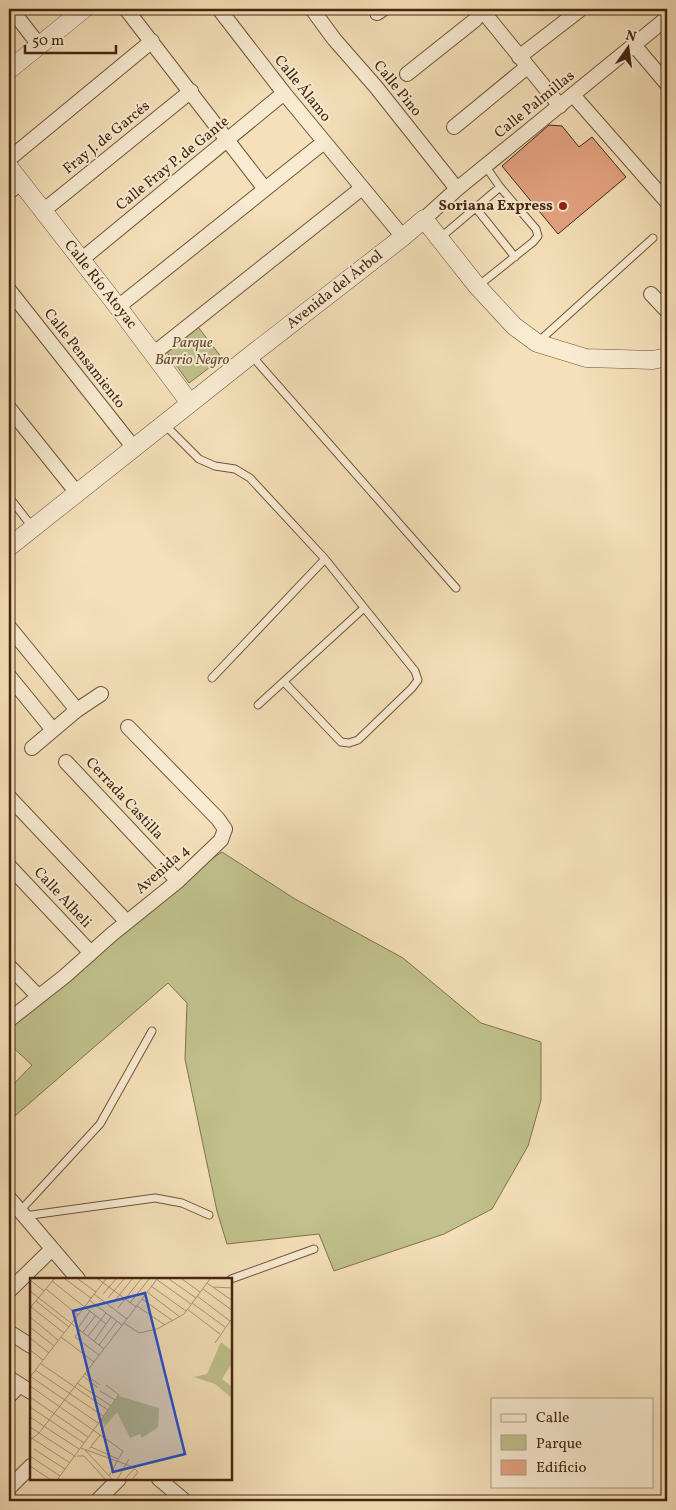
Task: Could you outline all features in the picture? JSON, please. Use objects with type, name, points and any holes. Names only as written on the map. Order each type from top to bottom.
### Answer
[{"type":"street","points":[[11,9],[39,45]]},
{"type":"street","points":[[9,70],[84,9]]},
{"type":"street","points":[[126,9],[265,189]]},
{"type":"street","name":"Calle Álamo","points":[[219,9],[284,93],[403,237]]},
{"type":"street","name":"Calle Pino","points":[[312,9],[334,39],[376,87],[457,189]]},
{"type":"street","points":[[406,74],[475,20],[482,9],[560,106]]},
{"type":"street","points":[[454,128],[581,9]]},
{"type":"street","name":"Calle Palmillas","points":[[424,219],[457,189],[667,18]]},
{"type":"street","points":[[9,158],[152,41]]},
{"type":"street","points":[[634,45],[667,84]]},
{"type":"street","name":"Fray J. de Garcés","points":[[43,211],[191,91]]},
{"type":"street","name":"Calle Fray P. de Gante","points":[[81,260],[284,93]]},
{"type":"street","points":[[573,95],[667,202]]},
{"type":"street","points":[[118,307],[324,142]]},
{"type":"street","name":"Calle Río Atoyac","points":[[9,167],[14,188],[43,211],[190,403]]},
{"type":"street","points":[[154,354],[362,188]]},
{"type":"street","points":[[424,219],[477,286],[514,326],[537,343],[586,358],[654,360],[667,357]]},
{"type":"street","name":"Avenida del Árbol","points":[[9,547],[424,219]]},
{"type":"street","name":"Calle Pensamiento","points":[[9,290],[134,448]]},
{"type":"street","points":[[651,294],[667,311]]},
{"type":"street","points":[[9,408],[77,493]]},
{"type":"street","points":[[9,627],[77,710]]},
{"type":"street","points":[[9,676],[53,730]]},
{"type":"street","points":[[32,748],[77,710],[101,694]]},
{"type":"street","name":"Avenida 4","points":[[9,1020],[65,976],[178,881],[221,840],[225,829],[218,819],[128,727]]},
{"type":"street","name":"Cerrada Castilla","points":[[66,762],[178,881]]},
{"type":"street","points":[[9,797],[127,922]]},
{"type":"street","name":"Calle Alheli","points":[[9,866],[91,953]]},
{"type":"street","points":[[9,966],[38,996]]},
{"type":"street","points":[[9,1199],[77,1278]]},
{"type":"street","points":[[9,1291],[52,1249]]},
{"type":"street","points":[[9,1332],[30,1345]]},
{"type":"street","points":[[9,1396],[20,1385]]},
{"type":"street","points":[[9,1488],[30,1467]]},
{"type":"street","points":[[97,1501],[118,1480]]},
{"type":"street","points":[[160,1480],[185,1501]]},
{"type":"lane","points":[[477,286],[515,257],[538,236],[536,230],[486,167]]},
{"type":"lane","points":[[440,238],[500,187]]},
{"type":"lane","points":[[476,207],[515,257]]},
{"type":"lane","points":[[537,343],[653,238]]},
{"type":"lane","points":[[250,355],[456,588]]},
{"type":"lane","points":[[164,424],[199,459],[215,466],[236,469],[250,478],[325,559],[414,672],[418,680],[358,740],[349,743],[341,742],[284,682]]},
{"type":"lane","points":[[9,497],[33,528]]},
{"type":"lane","points":[[212,678],[325,559]]},
{"type":"lane","points":[[258,705],[364,608]]},
{"type":"lane","points":[[22,1213],[100,1124],[152,1032]]},
{"type":"lane","points":[[22,1213],[155,1198],[182,1203],[209,1215]]},
{"type":"lane","points":[[232,1279],[314,1249]]},
{"type":"green space","name":"Parque Barrio Negro","points":[[195,323],[222,358],[189,383],[164,348]]},
{"type":"green space","points":[[222,852],[295,899],[403,958],[481,1023],[541,1042],[541,1100],[528,1146],[492,1209],[444,1234],[334,1271],[319,1234],[227,1244],[217,1211],[185,1059],[187,1003],[168,983],[9,1121],[9,1089],[32,1065],[9,1044],[9,1028],[178,881]]},
{"type":"building","name":"Soriana Express","points":[[549,125],[562,126],[579,147],[592,137],[626,177],[558,234],[502,166]]},
{"type":"place","name":"Soriana Express","points":[[563,206]]}]
